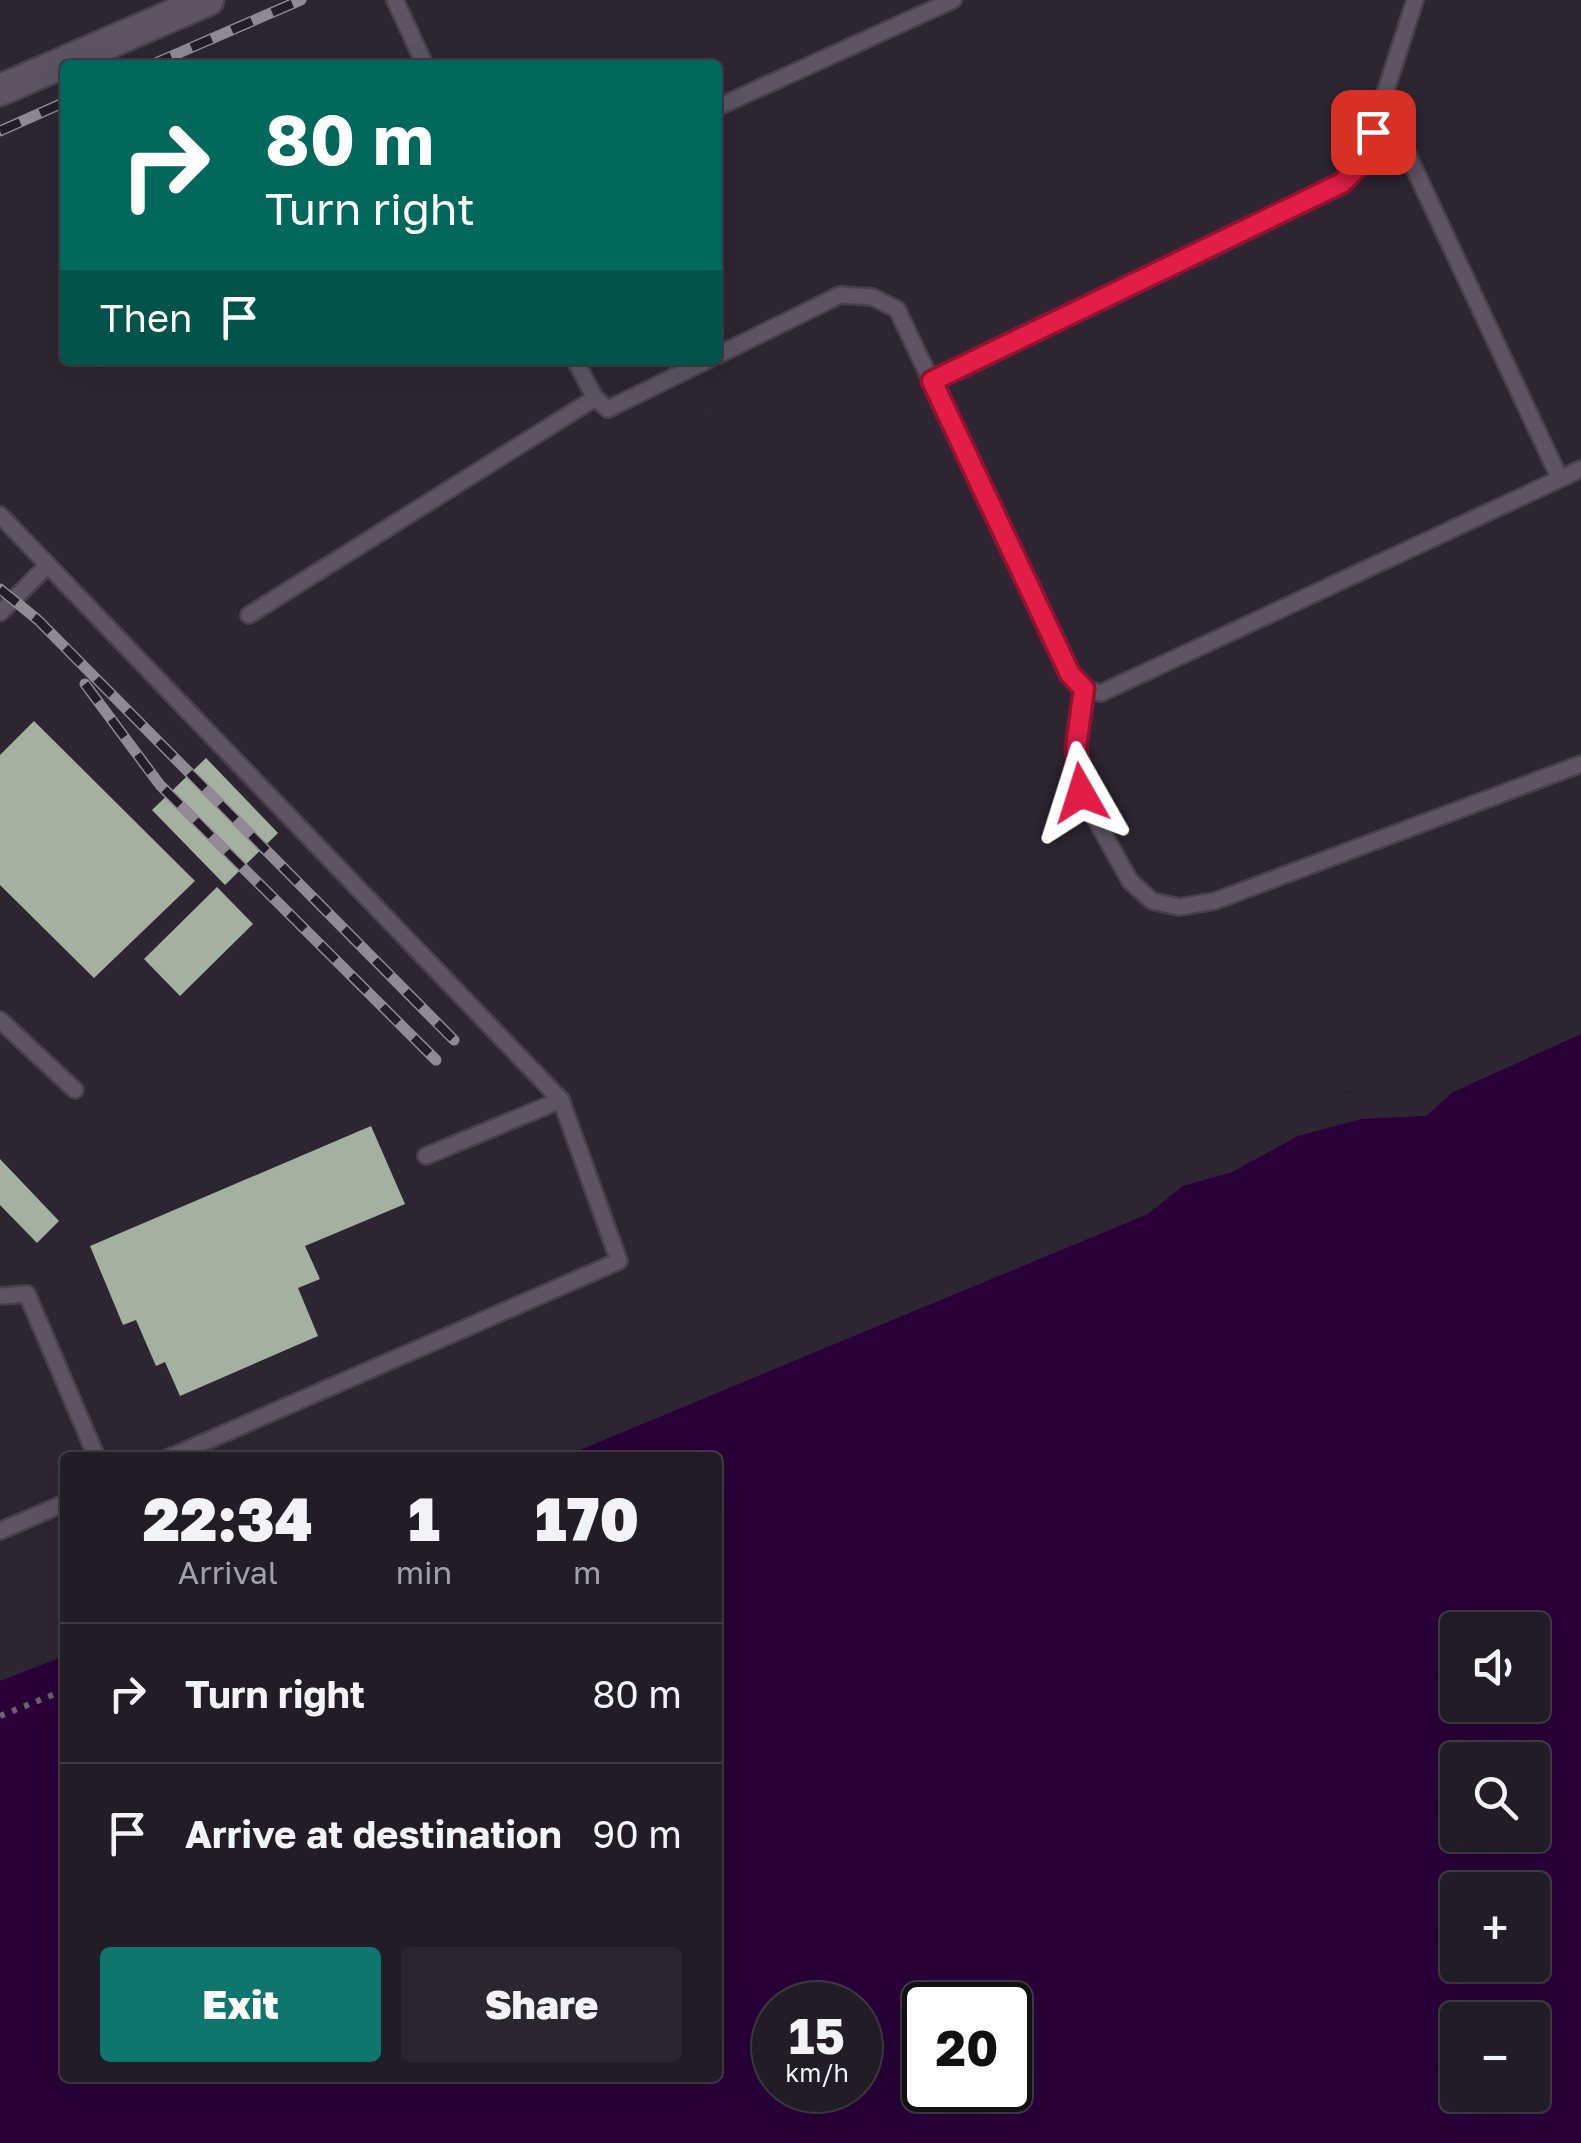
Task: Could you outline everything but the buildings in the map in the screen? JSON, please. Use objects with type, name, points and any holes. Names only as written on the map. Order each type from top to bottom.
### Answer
[{"type":"street","points":[[69,60],[208,0]]},
{"type":"street","points":[[0,90],[60,64]]},
{"type":"lane","points":[[395,0],[423,60]]},
{"type":"lane","points":[[722,105],[954,0]]},
{"type":"lane","points":[[932,381],[1342,183],[1363,162],[1415,0]]},
{"type":"lane","points":[[1382,102],[1560,479]]},
{"type":"lane","points":[[722,353],[840,295],[872,297],[897,309],[1070,674],[1084,689],[1101,693],[1581,469]]},
{"type":"lane","points":[[578,365],[595,398],[608,409],[698,365]]},
{"type":"lane","points":[[249,616],[595,398]]},
{"type":"lane","points":[[0,515],[561,1100],[619,1262],[182,1452]]},
{"type":"lane","points":[[0,613],[48,566]]},
{"type":"lane","points":[[1084,689],[1076,747],[1081,793],[1130,881],[1152,901],[1179,907],[1215,900],[1581,764]]},
{"type":"lane","points":[[0,1020],[75,1090]]},
{"type":"lane","points":[[426,1156],[561,1100]]},
{"type":"lane","points":[[0,1296],[27,1294],[94,1452]]},
{"type":"lane","points":[[0,1531],[60,1505]]},
{"type":"path","points":[[0,1716],[60,1692]]},
{"type":"shaded area","points":[[1581,1034],[1581,2143],[0,2143],[0,1636],[60,1611],[60,2082],[722,2082],[722,1452],[452,1452],[1113,1187],[1279,1111],[1358,1089],[1389,1073],[1453,1092]]},
{"type":"pier","points":[[1394,1069],[1450,1086],[1453,1092],[1426,1116],[1361,1119],[1298,1136],[1232,1172],[1183,1186],[1148,1214],[575,1452],[440,1452],[1119,1178],[1131,1178],[1279,1111],[1358,1089]]},
{"type":"pier","points":[[60,1606],[60,1658],[0,1681],[0,1631]]},
{"type":"railway","points":[[163,60],[301,0]]},
{"type":"railway","points":[[0,131],[60,104]]},
{"type":"railway","points":[[0,589],[38,620],[454,1040]]},
{"type":"railway","points":[[85,684],[160,785],[436,1060]]},
{"type":"route","points":[[1081,793],[1076,747],[1084,689],[1070,674],[932,381],[1342,183],[1363,162],[1373,132]]}]
